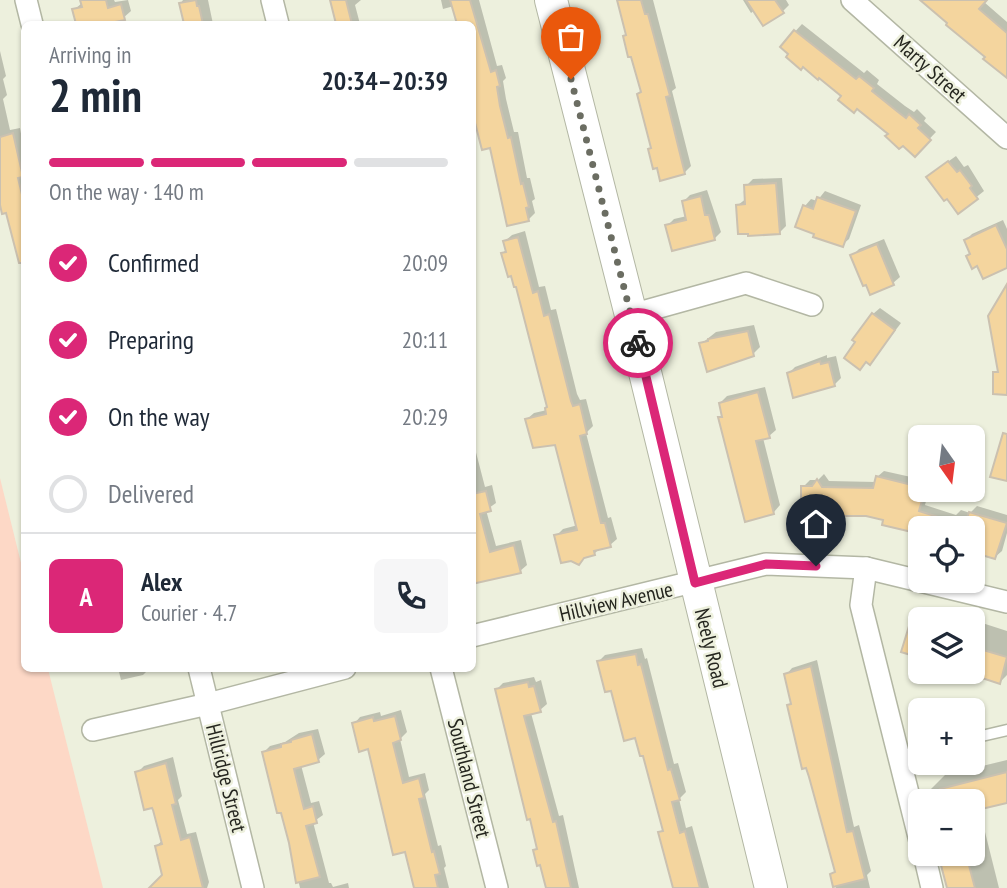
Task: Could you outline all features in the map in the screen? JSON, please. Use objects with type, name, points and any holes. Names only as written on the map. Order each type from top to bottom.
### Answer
[{"type":"street","points":[[26,0],[31,21]]},
{"type":"street","points":[[272,0],[277,21]]},
{"type":"street","name":"Neely Road","points":[[551,0],[771,888]]},
{"type":"street","name":"Marty Street","points":[[852,0],[1007,138]]},
{"type":"street","points":[[631,315],[746,283],[812,305]]},
{"type":"street","name":"Hillview Avenue","points":[[476,635],[766,564],[866,568],[1007,602]]},
{"type":"street","points":[[866,568],[861,605],[908,792]]},
{"type":"street","name":"Hillridge Street","points":[[200,672],[253,888]]},
{"type":"street","points":[[93,730],[208,704],[330,672]]},
{"type":"street","name":"Southland Street","points":[[442,672],[497,888]]},
{"type":"street","points":[[927,866],[932,888]]},
{"type":"lane","points":[[985,735],[1007,730]]},
{"type":"lane","points":[[899,756],[908,754]]},
{"type":"shaded area","points":[[0,478],[21,563],[21,672],[49,672],[103,888],[0,888]]},
{"type":"building","points":[[80,0],[106,0],[108,8],[121,4],[125,20],[75,21],[72,9],[82,7]]},
{"type":"building","points":[[196,0],[202,21],[183,21],[179,3]]},
{"type":"building","points":[[330,0],[346,0],[351,21],[335,21]]},
{"type":"building","points":[[450,0],[470,0],[491,72],[496,70],[500,86],[497,87],[500,106],[508,138],[511,137],[521,184],[523,183],[529,207],[526,208],[529,221],[507,226],[490,148],[482,150],[476,127],[476,21],[456,21]]},
{"type":"building","points":[[617,0],[641,0],[645,14],[648,14],[670,96],[666,97],[685,174],[660,181],[657,168],[653,169],[648,149],[651,148],[637,94],[641,92],[631,57],[628,57],[623,36],[626,35]]},
{"type":"building","points":[[746,0],[775,0],[784,13],[763,26]]},
{"type":"building","points":[[920,0],[987,0],[979,9],[1007,33],[1007,78],[983,59],[985,57]]},
{"type":"building","points":[[794,30],[856,79],[859,76],[874,88],[872,91],[906,118],[909,114],[921,125],[918,128],[931,140],[915,157],[903,146],[899,149],[885,136],[888,134],[857,109],[854,113],[838,100],[841,96],[786,57],[788,54],[780,47]]},
{"type":"building","points":[[13,133],[21,168],[21,177],[18,178],[21,190],[21,263],[6,213],[2,214],[0,205],[0,137]]},
{"type":"building","points":[[948,161],[957,172],[960,170],[978,199],[958,214],[926,177]]},
{"type":"building","points":[[776,183],[780,234],[738,234],[736,205],[745,204],[744,185]]},
{"type":"building","points":[[701,196],[715,240],[672,251],[665,225],[686,220],[682,201]]},
{"type":"building","points":[[817,197],[856,211],[843,247],[813,237],[814,234],[795,227],[803,205],[813,209]]},
{"type":"building","points":[[996,225],[1007,249],[1007,268],[983,279],[977,266],[972,269],[966,256],[970,254],[964,240]]},
{"type":"building","points":[[518,237],[533,293],[538,291],[544,316],[549,314],[571,401],[573,406],[580,404],[587,434],[580,436],[601,523],[605,523],[611,547],[594,551],[595,555],[584,558],[579,565],[571,561],[561,563],[554,535],[577,530],[555,445],[533,448],[525,419],[546,414],[547,407],[516,287],[511,276],[508,277],[501,253],[506,252],[503,241]]},
{"type":"building","points":[[877,244],[894,285],[870,295],[866,285],[863,286],[850,255]]},
{"type":"building","points":[[1007,284],[1007,395],[993,394],[993,372],[998,372],[988,316]]},
{"type":"building","points":[[872,313],[895,330],[870,365],[866,362],[860,370],[844,358],[855,342],[852,340]]},
{"type":"building","points":[[748,331],[754,356],[707,372],[699,343]]},
{"type":"building","points":[[820,361],[821,364],[829,362],[835,386],[793,398],[787,373]]},
{"type":"building","points":[[758,392],[770,438],[756,441],[774,514],[745,522],[718,417],[722,417],[719,403]]},
{"type":"building","points":[[1003,433],[1007,434],[1007,481],[990,477]]},
{"type":"building","points":[[876,476],[908,484],[908,502],[922,502],[919,511],[935,516],[908,516],[908,531],[882,525],[883,520],[866,516],[811,516],[811,513],[801,512],[801,486],[812,486],[817,479],[822,487],[873,488]]},
{"type":"building","points":[[486,491],[491,511],[480,514],[490,552],[514,545],[521,573],[476,583],[476,493]]},
{"type":"building","points":[[985,517],[1007,523],[995,559],[985,556]]},
{"type":"building","points":[[908,629],[908,654],[901,652]]},
{"type":"building","points":[[985,651],[1007,657],[1000,684],[985,679]]},
{"type":"building","points":[[636,654],[638,665],[641,664],[668,770],[671,769],[680,800],[672,802],[680,833],[685,831],[700,888],[673,888],[658,832],[663,831],[643,756],[640,756],[635,738],[624,741],[611,691],[605,692],[597,661]]},
{"type":"building","points":[[811,666],[847,832],[853,831],[865,879],[833,887],[830,874],[835,872],[809,777],[806,768],[802,769],[787,705],[791,704],[784,674]]},
{"type":"building","points":[[528,682],[529,687],[534,686],[541,712],[524,716],[553,822],[556,821],[571,888],[546,888],[540,865],[537,866],[533,850],[537,849],[530,819],[527,820],[495,689]]},
{"type":"building","points":[[395,716],[401,740],[393,743],[403,783],[419,778],[424,798],[419,799],[440,874],[435,875],[438,888],[414,888],[405,852],[393,855],[368,749],[359,752],[352,723],[373,717],[374,721]]},
{"type":"building","points":[[312,734],[319,762],[294,769],[304,809],[313,806],[317,823],[306,826],[320,877],[296,883],[289,843],[281,813],[277,813],[262,752]]},
{"type":"building","points":[[166,763],[176,804],[172,805],[181,840],[190,837],[203,888],[149,888],[162,875],[155,846],[162,844],[152,808],[144,810],[135,772]]},
{"type":"building","points":[[1007,772],[1007,803],[985,808],[985,789],[940,789]]},
{"type":"building","points":[[941,866],[969,866],[975,888],[947,888]]},
{"type":"way so far","points":[[571,79],[638,343]]},
{"type":"route","points":[[638,343],[695,583],[766,564],[816,566]]}]
